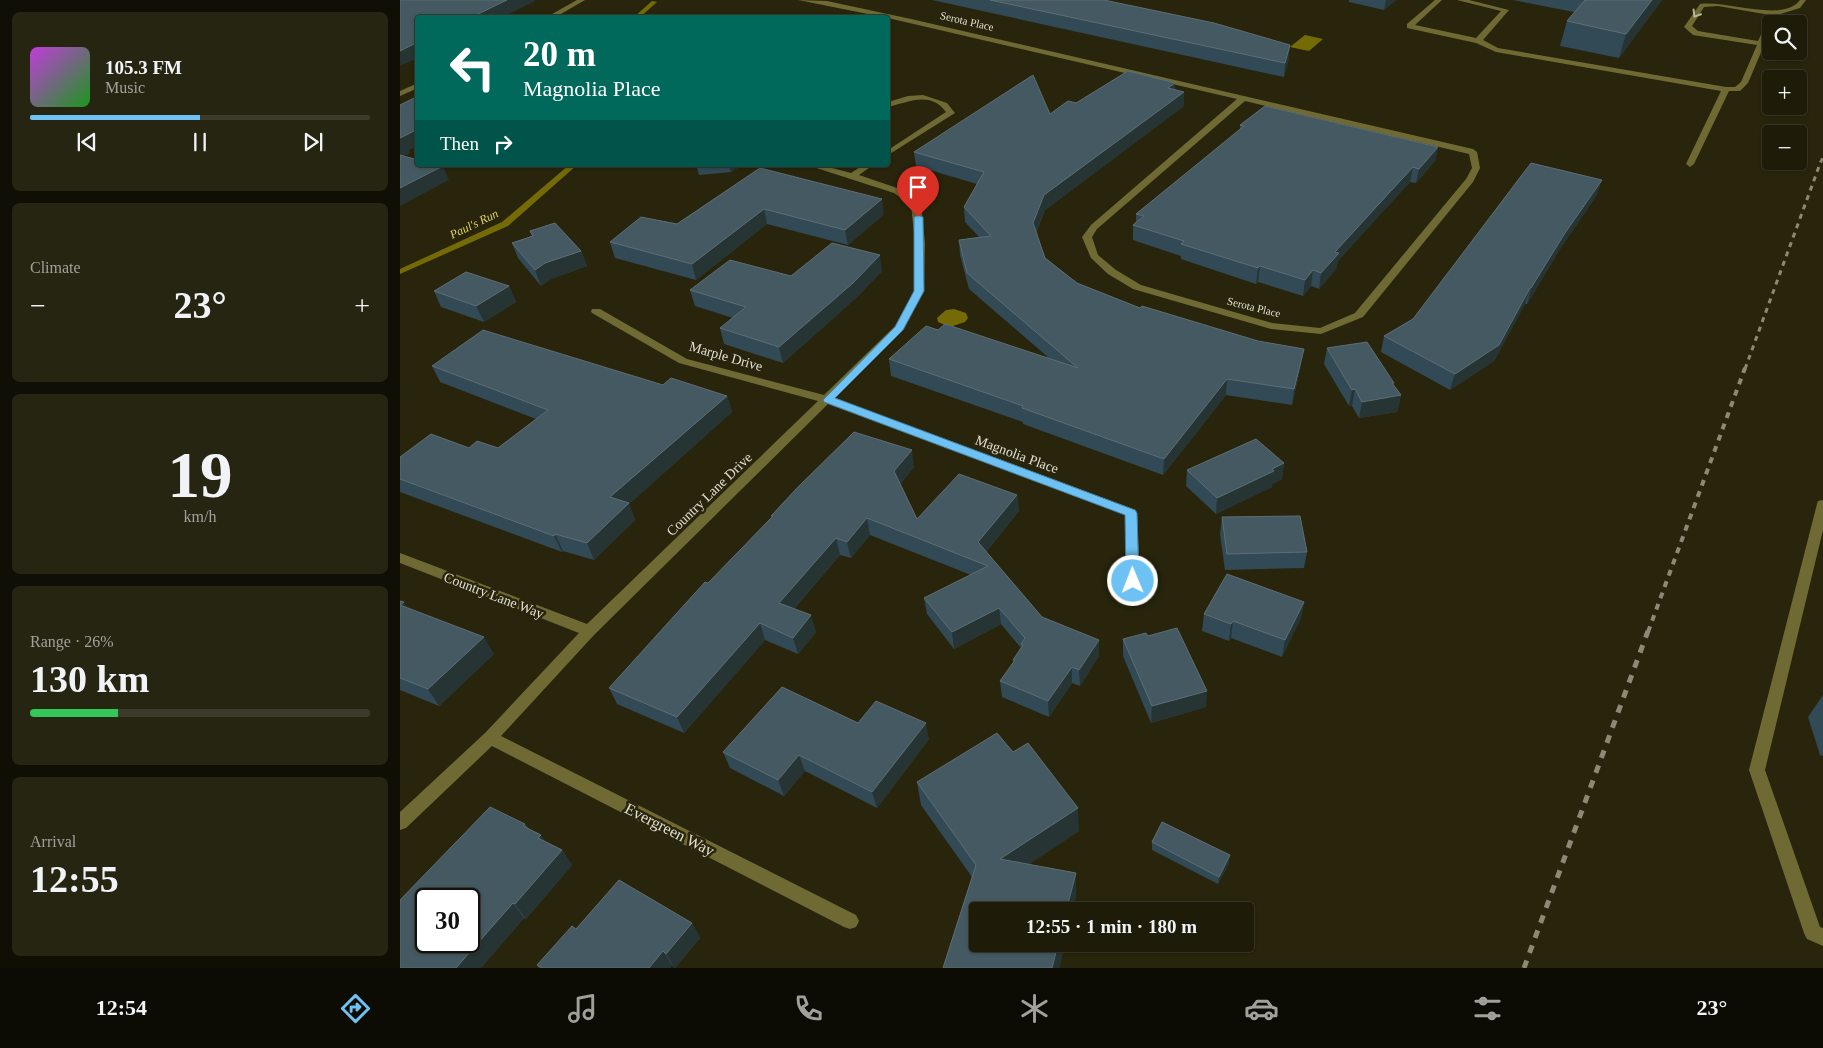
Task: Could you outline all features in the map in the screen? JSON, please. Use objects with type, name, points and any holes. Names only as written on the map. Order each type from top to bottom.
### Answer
[{"type":"street","points":[[554,15],[582,0]]},
{"type":"street","name":"Serota Place","points":[[801,0],[827,3],[883,15]]},
{"type":"street","points":[[1440,0],[1410,26],[1478,41],[1496,50],[1726,90],[1737,89],[1744,84],[1774,14]]},
{"type":"street","points":[[1460,0],[1506,10],[1478,41]]},
{"type":"street","points":[[1761,44],[1696,33],[1688,27],[1702,6],[1718,4],[1774,14],[1798,7],[1804,0]]},
{"type":"street","name":"Serota Place","points":[[890,16],[1244,98],[1473,152],[1476,168],[1470,180],[1359,315],[1320,331],[1271,326],[1137,287],[1112,272],[1094,256],[1087,237],[1094,227],[1244,98]]},
{"type":"street","points":[[400,94],[415,86]]},
{"type":"street","points":[[1690,164],[1726,90]]},
{"type":"street","points":[[890,104],[897,99],[922,98],[943,104],[951,113],[890,152]]},
{"type":"street","name":"Country Lane Drive","points":[[400,822],[490,738],[589,631],[828,400],[899,328],[919,291],[920,243],[916,204],[897,191],[818,167]]},
{"type":"street","points":[[852,176],[866,167]]},
{"type":"street","name":"Marple Drive","points":[[596,311],[683,361],[828,400]]},
{"type":"street","name":"Magnolia Place","points":[[828,400],[1131,513],[1133,581]]},
{"type":"street","points":[[1823,504],[1756,770],[1813,933],[1823,937]]},
{"type":"street","name":"Country Lane Way","points":[[400,558],[589,631]]},
{"type":"street","name":"Evergreen Way","points":[[490,738],[850,921]]},
{"type":"shaded area","points":[[1305,35],[1323,39],[1309,51],[1290,47]]},
{"type":"shaded area","points":[[954,309],[966,313],[968,318],[965,322],[950,327],[938,322],[937,318],[946,310]]},
{"type":"building","points":[[400,0],[507,0],[476,15],[415,15],[415,44],[400,51]]},
{"type":"building","points":[[990,0],[1104,0],[1214,23],[1290,45],[1285,63]]},
{"type":"building","points":[[1585,0],[1652,0],[1626,34],[1567,21]]},
{"type":"building","points":[[1128,71],[1175,83],[1168,88],[1184,92],[1044,195],[1033,223],[1045,258],[1077,283],[1140,308],[1142,306],[1258,341],[1304,349],[1294,389],[1227,379],[1164,459],[1022,408],[1023,406],[889,359],[926,326],[938,330],[945,324],[1078,368],[967,273],[959,240],[991,236],[964,207],[984,172],[914,152],[1033,75],[1050,114],[1068,101],[1076,103]]},
{"type":"building","points":[[415,98],[415,130],[400,138],[400,105]]},
{"type":"building","points":[[1265,106],[1438,147],[1419,169],[1413,167],[1335,252],[1339,253],[1321,273],[1313,270],[1305,280],[1260,266],[1258,268],[1181,244],[1184,241],[1133,225],[1144,216],[1136,214],[1244,126],[1240,125]]},
{"type":"building","points":[[400,155],[415,159],[415,167],[441,167],[400,188]]},
{"type":"building","points":[[1531,163],[1602,180],[1530,288],[1499,345],[1455,374],[1384,336],[1413,319]]},
{"type":"building","points":[[760,168],[882,199],[845,230],[764,209],[692,264],[610,242],[641,217],[677,224]]},
{"type":"building","points":[[555,223],[581,251],[545,263],[535,270],[512,243],[533,236],[530,231]]},
{"type":"building","points":[[832,243],[880,255],[853,283],[779,347],[720,328],[746,307],[690,290],[730,260],[791,276]]},
{"type":"building","points":[[466,272],[509,286],[476,306],[434,291]]},
{"type":"building","points":[[483,330],[663,385],[671,378],[727,396],[610,497],[629,503],[587,543],[555,534],[554,536],[400,479],[400,457],[431,434],[469,448],[477,441],[498,448],[548,410],[432,366]]},
{"type":"building","points":[[1367,342],[1401,395],[1362,402],[1355,389],[1352,390],[1327,348]]},
{"type":"building","points":[[854,432],[912,450],[894,471],[917,519],[959,474],[1017,495],[978,542],[1042,617],[1099,640],[1079,670],[1072,667],[1048,701],[1000,681],[1015,660],[1013,660],[1023,645],[1021,644],[1025,638],[999,608],[952,632],[924,598],[988,566],[867,518],[847,542],[836,538],[779,603],[811,615],[793,638],[760,623],[677,717],[609,688],[705,582],[708,583],[773,516],[771,516],[797,488]]},
{"type":"building","points":[[1256,439],[1284,463],[1272,469],[1274,471],[1217,498],[1187,470]]},
{"type":"building","points":[[1300,516],[1307,552],[1227,554],[1222,517]]},
{"type":"building","points":[[1227,574],[1304,602],[1285,640],[1233,621],[1231,624],[1204,614]]},
{"type":"building","points":[[400,605],[484,637],[428,689],[400,678]]},
{"type":"building","points":[[1177,628],[1207,691],[1152,706],[1123,639],[1146,633],[1148,636]]},
{"type":"building","points":[[782,687],[858,723],[876,701],[926,723],[872,792],[799,755],[778,780],[723,752]]},
{"type":"building","points":[[997,733],[1013,752],[1028,743],[1078,808],[1000,859],[1076,873],[1068,902],[969,902],[969,952],[1056,952],[1052,968],[943,968],[976,865],[917,782]]},
{"type":"building","points":[[490,807],[525,824],[523,826],[541,835],[538,838],[562,850],[480,941],[480,888],[415,888],[415,953],[469,953],[456,968],[400,968],[400,900]]},
{"type":"building","points":[[1162,822],[1230,855],[1219,877],[1152,842]]},
{"type":"building","points":[[619,880],[692,923],[666,954],[663,951],[649,968],[542,968],[537,965],[572,926],[576,929]]},
{"type":"waterway","name":"Paul's Run","points":[[639,15],[654,2]]},
{"type":"waterway","name":"Paul's Run","points":[[400,272],[505,224],[571,167]]},
{"type":"railway","points":[[1821,162],[1823,156]]},
{"type":"railway","points":[[1745,369],[1821,161]]},
{"type":"railway","points":[[1648,632],[1745,368]]},
{"type":"railway","points":[[1524,968],[1648,631]]},
{"type":"route","points":[[918,217],[920,243],[919,291],[899,328],[828,400],[1131,513],[1133,581]]}]
